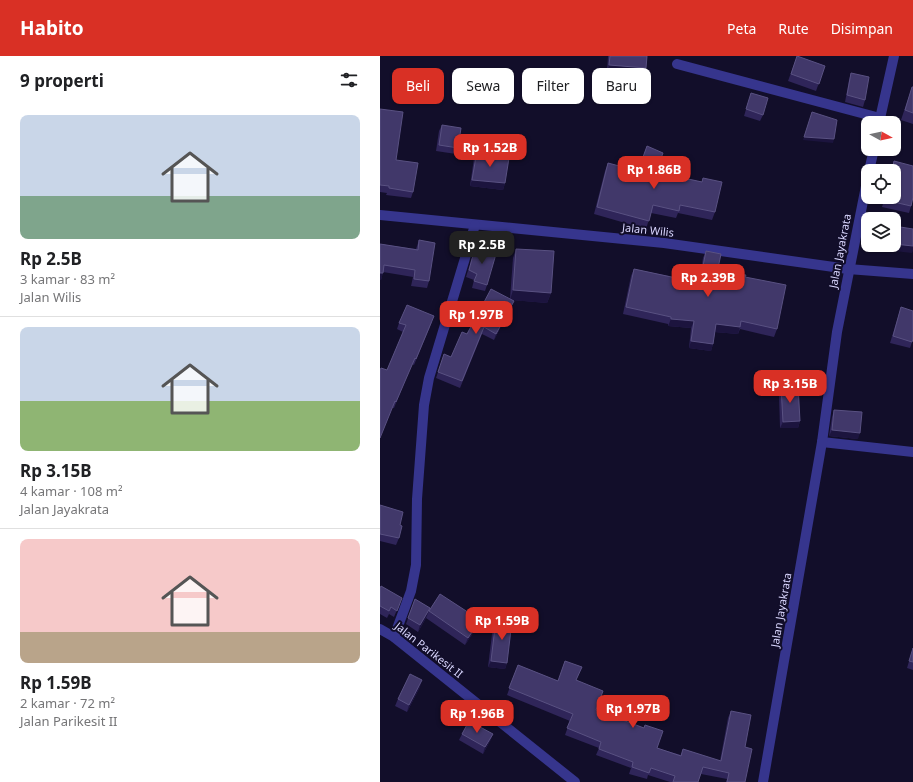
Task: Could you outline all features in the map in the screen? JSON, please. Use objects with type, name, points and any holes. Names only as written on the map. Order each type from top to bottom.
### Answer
[{"type":"street","points":[[881,116],[894,56]]},
{"type":"street","points":[[677,64],[866,116]]},
{"type":"street","name":"Jalan Jayakrata","points":[[763,782],[822,442],[837,332],[848,269],[862,204]]},
{"type":"street","name":"Jalan Wilis","points":[[380,215],[664,243],[848,269],[913,274]]},
{"type":"street","points":[[394,637],[411,591],[416,565],[417,499],[424,405],[429,378],[475,225]]},
{"type":"street","points":[[822,442],[913,452]]},
{"type":"street","name":"Jalan Parikesit II","points":[[380,629],[394,637],[575,782]]},
{"type":"building","points":[[610,56],[647,56],[646,68],[609,65]]},
{"type":"building","points":[[797,56],[825,66],[819,84],[791,74]]},
{"type":"building","points":[[851,73],[869,77],[865,100],[847,95]]},
{"type":"building","points":[[913,87],[913,113],[905,110]]},
{"type":"building","points":[[751,93],[768,98],[763,115],[746,109]]},
{"type":"building","points":[[380,109],[403,112],[396,160],[418,163],[413,192],[380,185]]},
{"type":"building","points":[[812,112],[837,120],[834,139],[804,137]]},
{"type":"building","points":[[442,125],[461,128],[458,148],[439,145]]},
{"type":"building","points":[[647,146],[663,153],[656,172],[702,182],[703,178],[722,182],[715,212],[680,205],[679,211],[653,205],[649,221],[597,207],[608,163],[638,171]]},
{"type":"building","points":[[477,151],[509,158],[505,183],[472,180]]},
{"type":"building","points":[[894,161],[913,166],[913,197],[911,206],[901,204],[901,164],[893,164]]},
{"type":"building","points":[[901,227],[913,229],[913,246],[901,245]]},
{"type":"building","points":[[419,240],[435,243],[429,281],[414,279],[415,270],[384,265],[383,273],[380,273],[380,244],[418,250]]},
{"type":"building","points":[[475,248],[496,254],[487,285],[474,281],[477,274],[469,270]]},
{"type":"building","points":[[516,249],[554,251],[551,293],[513,290]]},
{"type":"building","points":[[706,251],[721,254],[717,273],[746,275],[745,277],[786,285],[777,329],[741,321],[740,327],[716,324],[713,344],[691,341],[694,321],[671,319],[671,317],[626,307],[634,269],[676,278],[678,267],[702,271]]},
{"type":"building","points":[[491,289],[514,301],[496,334],[484,327],[462,381],[438,372],[444,354],[451,357],[462,332],[467,334]]},
{"type":"building","points":[[407,305],[434,316],[416,359],[415,358],[396,402],[395,401],[380,438],[380,370],[381,368],[387,370],[406,325],[399,323]]},
{"type":"building","points":[[901,307],[913,311],[912,342],[893,336]]},
{"type":"building","points":[[798,385],[800,421],[783,422],[781,386]]},
{"type":"building","points":[[834,410],[862,412],[860,433],[832,430]]},
{"type":"building","points":[[380,505],[403,512],[399,538],[380,534]]},
{"type":"building","points":[[381,586],[402,598],[397,611],[391,607],[389,611],[380,606]]},
{"type":"building","points":[[440,594],[480,620],[468,638],[429,611]]},
{"type":"building","points":[[415,599],[430,608],[420,625],[408,618]]},
{"type":"building","points":[[496,619],[512,621],[507,663],[491,661]]},
{"type":"building","points":[[913,648],[913,662],[909,661]]},
{"type":"building","points":[[565,661],[582,667],[576,680],[603,691],[596,710],[644,728],[645,725],[663,731],[657,748],[681,756],[683,749],[721,761],[731,711],[751,715],[745,747],[752,749],[745,782],[727,782],[729,773],[703,767],[698,782],[673,782],[675,776],[651,768],[649,773],[632,767],[633,762],[599,749],[601,742],[567,728],[573,714],[509,688],[518,665],[558,681]]},
{"type":"building","points":[[410,674],[422,680],[409,705],[398,699]]},
{"type":"building","points":[[469,721],[493,734],[485,747],[462,734]]}]
